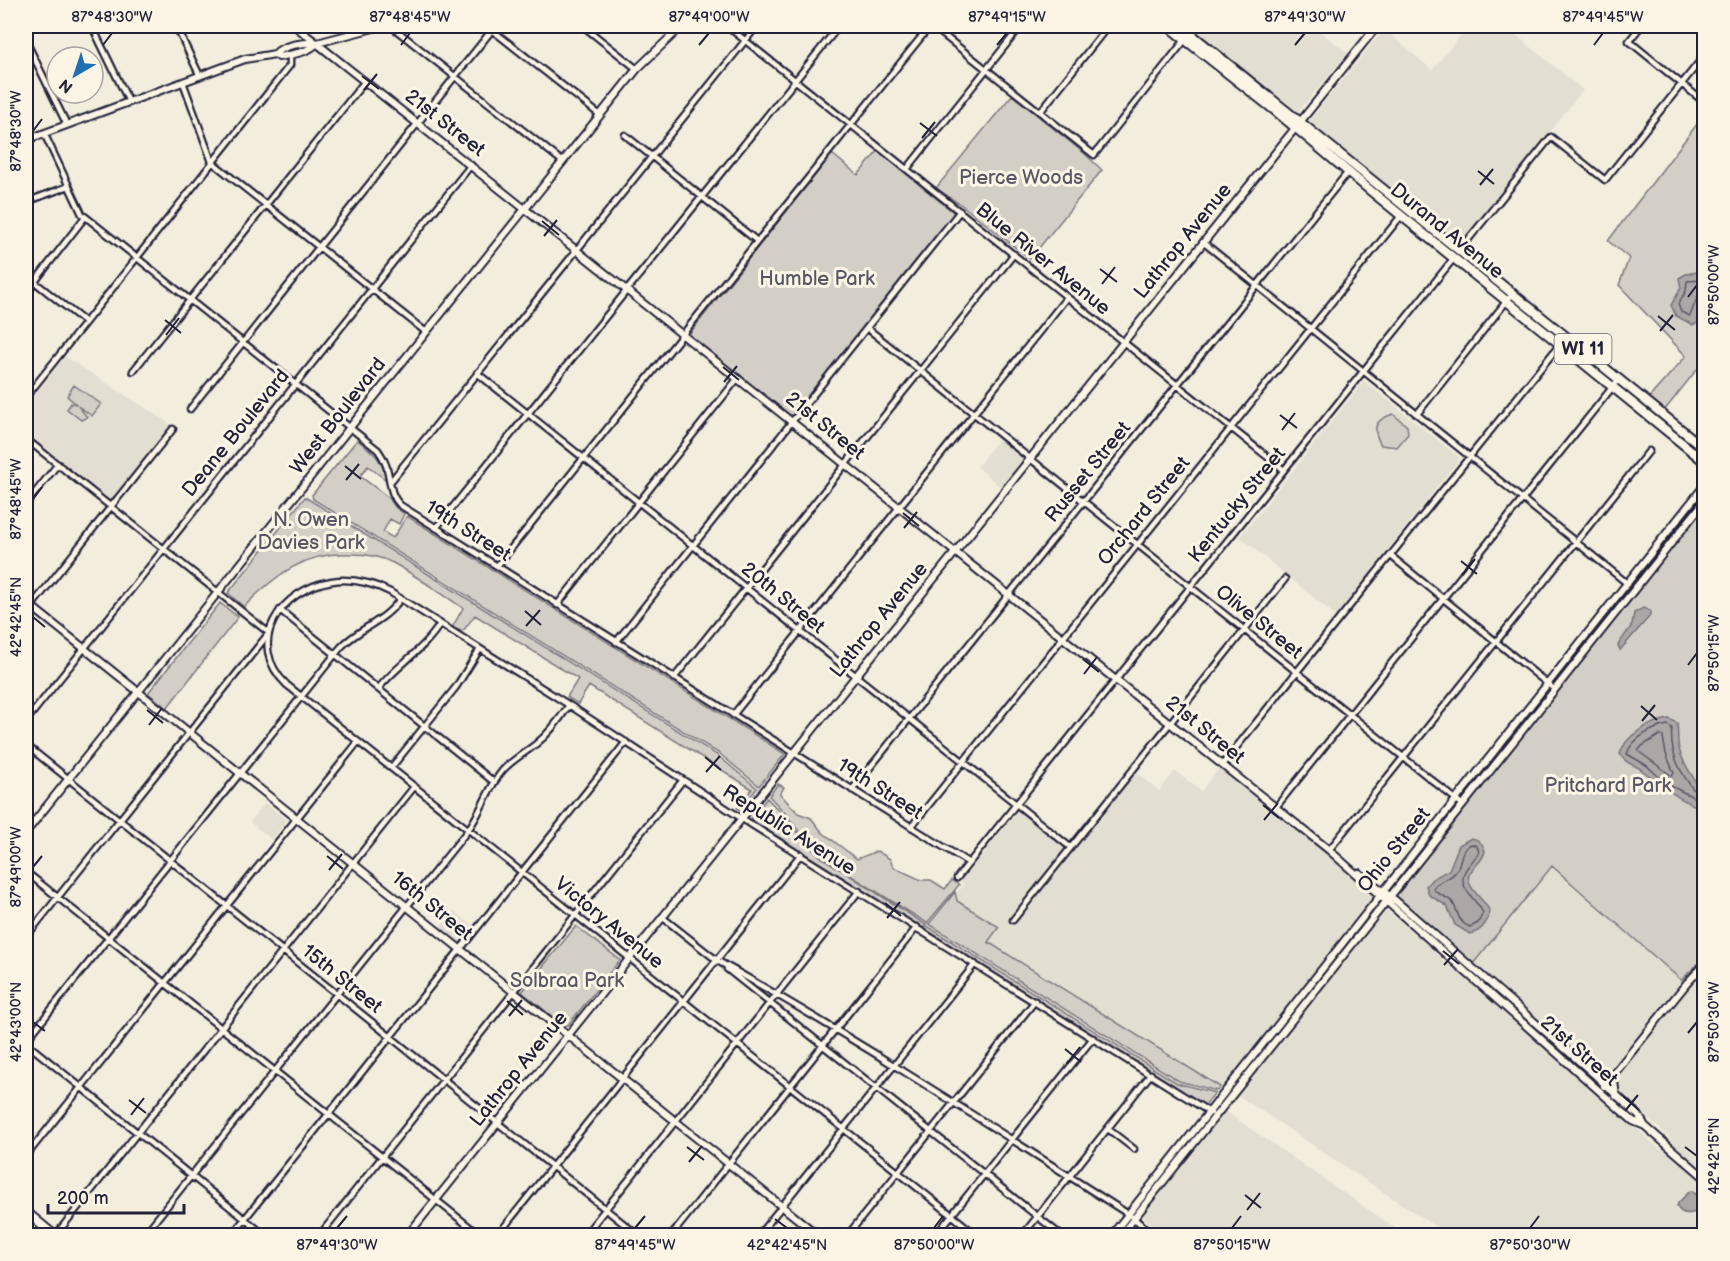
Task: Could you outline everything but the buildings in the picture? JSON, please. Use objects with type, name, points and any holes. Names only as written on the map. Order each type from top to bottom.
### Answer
[{"type":"main road","name":"Durand Avenue","points":[[1168,26],[1364,173],[1704,448]]},
{"type":"main road","name":"Durand Avenue","points":[[1181,26],[1298,124],[1348,172],[1704,461]]},
{"type":"main road","points":[[1348,172],[1351,170],[1364,173]]},
{"type":"main road","points":[[26,1212],[55,1236]]},
{"type":"street","points":[[92,26],[129,102]]},
{"type":"street","points":[[176,26],[200,76]]},
{"type":"street","name":"21st Street","points":[[295,26],[1276,807],[1381,893],[1633,1121],[1645,1126]]},
{"type":"street","points":[[275,54],[278,49],[309,42],[317,43],[381,26]]},
{"type":"street","points":[[391,26],[563,162]]},
{"type":"street","points":[[487,26],[600,115]]},
{"type":"street","points":[[583,26],[637,69]]},
{"type":"street","name":"West Boulevard","points":[[26,832],[637,69],[680,26]]},
{"type":"street","name":"Blue River Avenue","points":[[728,26],[1284,470]]},
{"type":"street","points":[[391,481],[757,26]]},
{"type":"street","points":[[436,528],[839,26]]},
{"type":"street","points":[[496,567],[931,26],[1094,155],[1185,39]]},
{"type":"street","points":[[907,169],[1021,26]]},
{"type":"street","points":[[1040,112],[1108,26]]},
{"type":"street","name":"Lathrop Avenue","points":[[407,1236],[1377,26]]},
{"type":"street","points":[[1641,26],[1629,41],[1704,102]]},
{"type":"street","points":[[190,409],[492,30]]},
{"type":"street","points":[[26,41],[67,125]]},
{"type":"street","points":[[26,140],[245,59],[275,54],[279,57],[290,55],[313,48],[317,43]]},
{"type":"street","points":[[26,397],[290,65],[290,55]]},
{"type":"street","points":[[1682,84],[1704,56]]},
{"type":"street","points":[[133,371],[364,81]]},
{"type":"street","points":[[183,82],[213,162],[426,332]]},
{"type":"street","name":"Kentucky Street","points":[[957,878],[1551,137],[1605,180],[1682,84]]},
{"type":"street","name":"19th Street","points":[[44,133],[82,214],[380,454],[387,464],[392,494],[397,502],[496,567],[969,863]]},
{"type":"street","points":[[625,135],[757,241]]},
{"type":"street","name":"Deane Boulevard","points":[[26,721],[471,165]]},
{"type":"street","name":"Russet Street","points":[[852,790],[1348,172]]},
{"type":"street","points":[[26,202],[69,186]]},
{"type":"street","points":[[616,642],[960,212]]},
{"type":"street","name":"Orchard Street","points":[[911,826],[1401,215]]},
{"type":"street","points":[[26,293],[86,217]]},
{"type":"street","points":[[1203,242],[1628,584]]},
{"type":"street","points":[[674,678],[1014,254]]},
{"type":"street","points":[[26,275],[85,322]]},
{"type":"street","points":[[1417,414],[1513,293]]},
{"type":"street","points":[[733,715],[1067,297]]},
{"type":"street","name":"Olive Street","points":[[867,328],[1463,805]]},
{"type":"street","points":[[1222,765],[1567,336]]},
{"type":"street","name":"20th Street","points":[[477,373],[1070,847]]},
{"type":"street","points":[[557,605],[738,378]]},
{"type":"street","points":[[1276,807],[1620,379]]},
{"type":"street","points":[[26,613],[28,604],[173,429]]},
{"type":"street","points":[[26,439],[269,633]]},
{"type":"street","points":[[1331,852],[1404,757],[1649,452]]},
{"type":"street","points":[[26,504],[58,464]]},
{"type":"street","name":"Ohio Street","points":[[1120,1236],[1131,1216],[1208,1111],[1704,486]]},
{"type":"street","name":"Ohio Street","points":[[1111,1236],[1131,1216],[1216,1116],[1704,502]]},
{"type":"street","points":[[1390,556],[1554,689]]},
{"type":"street","points":[[1013,920],[1285,579]]},
{"type":"street","name":"Republic Avenue","points":[[280,610],[297,595],[310,588],[339,580],[369,583],[400,599],[569,705],[741,818],[1216,1116]]},
{"type":"street","points":[[266,1236],[26,1042],[335,654],[357,632],[387,614],[400,599]]},
{"type":"street","name":"16th Street","points":[[28,604],[819,1236]]},
{"type":"street","points":[[26,937],[269,633],[280,610],[494,782]]},
{"type":"street","points":[[378,688],[391,673],[429,640],[440,624]]},
{"type":"street","name":"Victory Avenue","points":[[269,633],[268,652],[275,670],[283,681],[978,1236]]},
{"type":"street","points":[[391,768],[456,687],[480,649]]},
{"type":"street","points":[[143,1236],[468,830],[481,811],[494,782],[511,762],[535,745],[552,729],[569,705]]},
{"type":"street","points":[[26,1156],[358,741]]},
{"type":"street","points":[[231,1236],[626,742]]},
{"type":"street","name":"15th Street","points":[[26,745],[639,1236]]},
{"type":"street","points":[[319,1236],[683,780]]},
{"type":"street","points":[[55,1236],[414,787]]},
{"type":"street","points":[[497,1236],[801,854]]},
{"type":"street","points":[[26,872],[481,1236]]},
{"type":"street","points":[[584,1236],[859,891]]},
{"type":"street","name":"21st Street","points":[[1387,899],[1595,1075],[1639,1116],[1645,1126],[1704,1177]]},
{"type":"street","points":[[662,917],[1062,1236]]},
{"type":"street","points":[[671,1236],[917,927]]},
{"type":"street","points":[[716,960],[836,1029],[1070,1176],[1131,1216],[1156,1236]]},
{"type":"street","points":[[758,1236],[975,964]]},
{"type":"street","points":[[1600,1091],[1704,965]]},
{"type":"street","points":[[1311,981],[1318,987]]},
{"type":"street","points":[[848,1236],[1035,1001]]},
{"type":"street","points":[[934,1236],[1093,1038]]},
{"type":"street","points":[[1257,1049],[1264,1055]]},
{"type":"street","points":[[1022,1236],[1151,1074]]},
{"type":"street","points":[[1595,1075],[1612,1075]]},
{"type":"street","points":[[1612,1075],[1616,1096]]},
{"type":"street","points":[[1108,1129],[1134,1149]]},
{"type":"shaded area","points":[[1187,26],[1313,26],[1348,53],[1297,113]]},
{"type":"shaded area","points":[[1468,26],[1505,26],[1583,90],[1460,244],[1456,244],[1308,122],[1384,29],[1432,70]]},
{"type":"shaded area","points":[[64,356],[172,425],[110,502],[26,434],[26,406]]},
{"type":"shaded area","points":[[1364,381],[1460,458],[1336,616],[1240,537]]},
{"type":"shaded area","points":[[1001,435],[1030,458],[1004,490],[977,467]]},
{"type":"shaded area","points":[[1219,768],[1326,854],[1370,891],[1373,897],[1222,1089],[988,942],[991,937],[944,909],[964,884],[960,882],[1016,813],[1020,813],[1071,853],[1135,772],[1159,791],[1175,771],[1201,791]]},
{"type":"shaded area","points":[[265,803],[287,820],[272,840],[250,822]]},
{"type":"shaded area","points":[[1552,866],[1688,987],[1704,971],[1704,1235],[1448,1235],[1237,1095],[1382,913],[1388,911],[1661,1150],[1670,1138],[1618,1091],[1616,1080],[1626,1065],[1620,1060],[1607,1071],[1599,1073],[1593,1070],[1473,964]]},
{"type":"shaded area","points":[[453,910],[472,925],[459,942],[440,927]]},
{"type":"shaded area","points":[[1225,1111],[1398,1230],[1393,1236],[1164,1235],[1143,1215]]},
{"type":"green space","name":"Pierce Woods","points":[[1012,95],[1102,170],[1030,259],[963,206],[936,188]]},
{"type":"green space","points":[[1704,115],[1704,372],[1698,368],[1664,411],[1648,399],[1686,356],[1619,285],[1629,258],[1608,241]]},
{"type":"green space","name":"Humble Park","points":[[878,151],[953,212],[953,216],[793,415],[790,415],[690,333],[832,154],[858,175]]},
{"type":"green space","points":[[74,385],[101,404],[92,416],[78,406],[87,417],[81,420],[67,409],[71,403],[76,404],[67,396]]},
{"type":"green space","points":[[1393,414],[1407,426],[1408,434],[1397,447],[1381,445],[1376,434],[1376,425]]},
{"type":"green space","points":[[357,440],[373,452],[383,467],[386,480],[368,466],[360,476],[389,498],[404,514],[399,524],[390,519],[383,532],[393,538],[407,516],[785,754],[759,786],[720,754],[313,499],[312,495]]},
{"type":"green space","name":"N. Owen Davies Park","points":[[305,497],[717,755],[757,788],[740,810],[737,808],[752,789],[589,686],[578,704],[567,697],[578,679],[475,615],[463,631],[452,628],[463,608],[411,573],[384,559],[373,556],[335,554],[306,561],[280,575],[244,607],[228,593]]},
{"type":"green space","name":"Pritchard Park","points":[[1704,507],[1704,958],[1681,980],[1552,866],[1473,964],[1396,896]]},
{"type":"green space","points":[[220,603],[238,617],[167,708],[148,693]]},
{"type":"green space","points":[[778,784],[784,787],[780,794],[798,813],[811,818],[822,832],[857,859],[877,851],[890,859],[893,867],[921,880],[931,880],[945,889],[952,880],[959,885],[927,923],[845,872],[819,853],[769,796]]},
{"type":"green space","points":[[767,798],[801,838],[821,857],[926,925],[923,928],[750,820]]},
{"type":"green space","points":[[955,892],[957,901],[999,927],[988,942],[1220,1087],[1217,1091],[1179,1081],[929,924]]},
{"type":"green space","name":"Solbraa Park","points":[[576,926],[620,960],[568,1025],[564,1026],[522,992]]},
{"type":"green space","points":[[927,926],[1177,1083],[1215,1093],[1205,1105],[925,929]]},
{"type":"water","points":[[1697,272],[1704,274],[1704,298],[1698,309],[1698,323],[1693,325],[1676,316],[1671,305],[1681,288],[1679,278]]},
{"type":"water","points":[[1643,608],[1650,611],[1650,616],[1620,650],[1618,645],[1632,625],[1634,613]]},
{"type":"water","points":[[1669,719],[1677,723],[1679,748],[1702,794],[1704,809],[1679,798],[1625,760],[1620,754],[1633,735],[1640,730]]},
{"type":"water","points":[[1471,838],[1480,842],[1485,851],[1469,875],[1470,884],[1490,912],[1483,926],[1470,934],[1455,925],[1447,906],[1429,895],[1426,886],[1432,879],[1449,870],[1459,845]]},
{"type":"water","points":[[1690,1191],[1694,1192],[1703,1203],[1695,1212],[1683,1213],[1677,1207],[1678,1203]]}]
